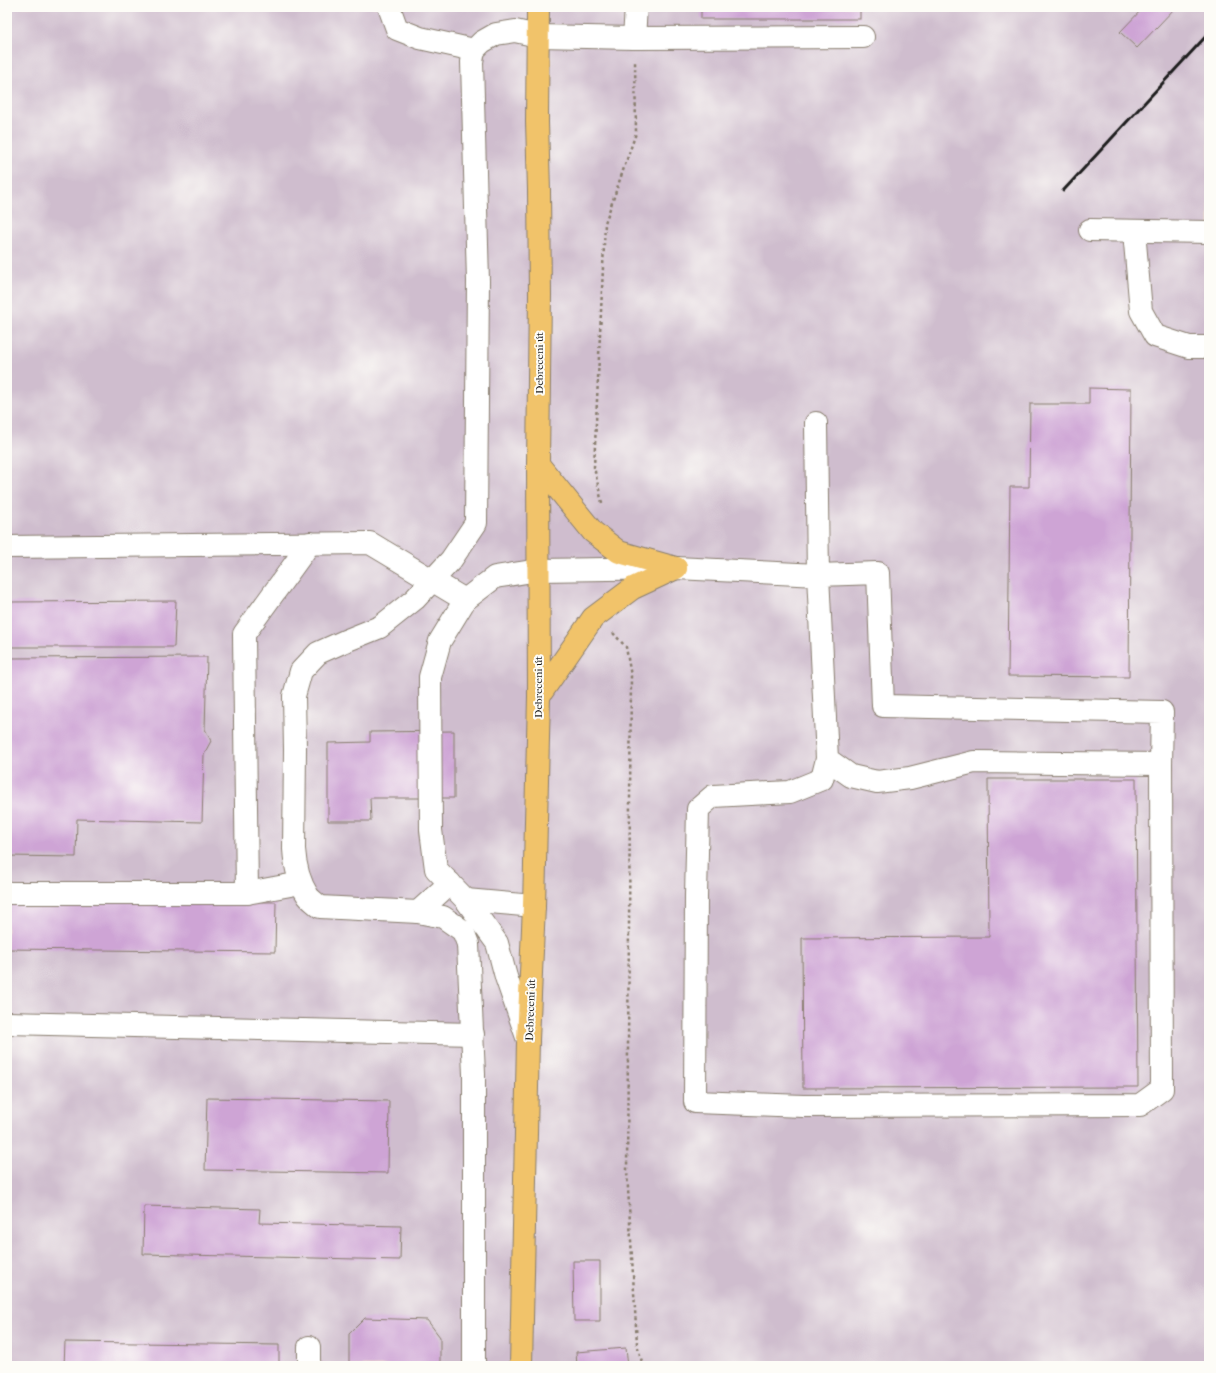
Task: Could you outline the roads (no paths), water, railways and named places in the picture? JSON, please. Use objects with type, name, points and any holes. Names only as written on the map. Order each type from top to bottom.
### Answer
[{"type":"main road","name":"Debreceni út","points":[[521,1366],[528,1040],[534,906],[539,696],[538,464],[540,295],[537,122],[538,7]]},
{"type":"main road","points":[[538,464],[593,532],[618,552],[676,568]]},
{"type":"main road","points":[[539,696],[593,618],[633,588],[676,568]]},
{"type":"street","points":[[389,7],[397,29],[420,38],[474,50]]},
{"type":"street","points":[[634,38],[636,7]]},
{"type":"street","points":[[474,1366],[474,1074],[468,944],[463,931],[443,917],[418,912],[320,907],[308,896],[301,883],[295,862],[294,849],[294,696],[301,671],[318,653],[380,627],[415,599],[451,560],[476,523],[478,281],[472,62],[474,50],[482,42],[496,34],[515,32],[538,36],[634,38],[863,37]]},
{"type":"street","points":[[1090,230],[1209,232]]},
{"type":"street","points":[[1134,231],[1141,311],[1155,336],[1189,346],[1209,347]]},
{"type":"street","points":[[528,1040],[506,977],[497,943],[466,900],[436,869],[431,830],[430,677],[440,641],[465,600],[495,578],[539,570],[676,568],[818,575],[878,573],[883,706],[1162,712],[1162,1089],[1140,1105],[803,1106],[695,1102],[698,809],[713,796],[790,792],[822,778],[827,758],[818,575],[816,423]]},
{"type":"street","points":[[7,547],[370,542],[465,600]]},
{"type":"street","points":[[247,893],[244,634],[310,543]]},
{"type":"street","points":[[827,758],[851,776],[877,782],[910,778],[974,762],[1161,764]]},
{"type":"street","points":[[7,893],[247,893],[301,883]]},
{"type":"street","points":[[418,912],[450,883]]},
{"type":"street","points":[[466,900],[534,906]]},
{"type":"street","points":[[7,1023],[472,1034]]},
{"type":"railway","points":[[1063,191],[1209,33]]}]
